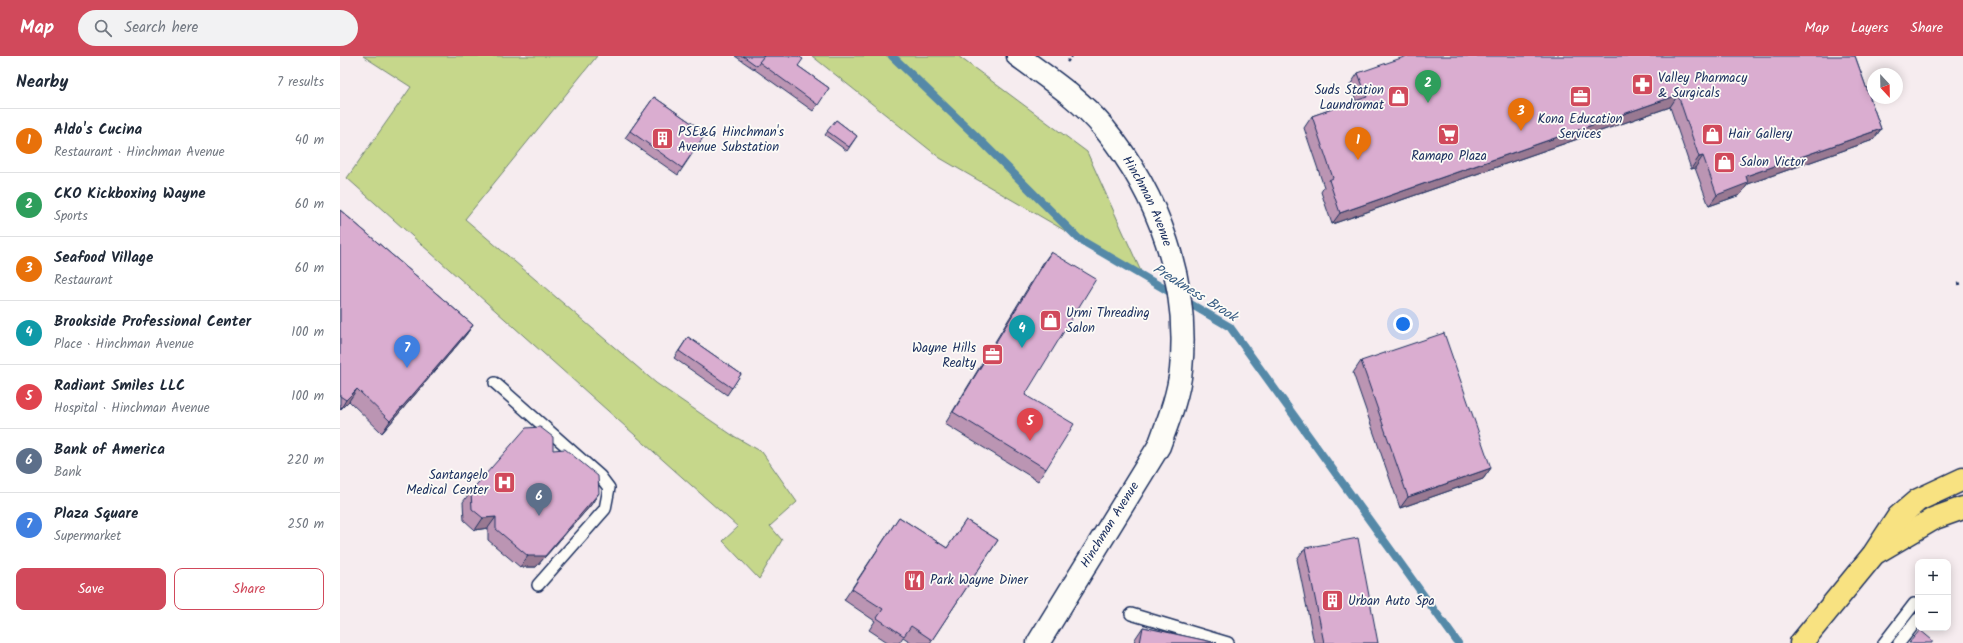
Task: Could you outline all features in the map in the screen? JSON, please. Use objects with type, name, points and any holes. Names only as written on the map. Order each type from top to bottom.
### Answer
[{"type":"main road","points":[[1801,643],[1873,555],[1898,517],[1918,500],[1963,479]]},
{"type":"main road","points":[[1873,555],[1935,518],[1963,508]]},
{"type":"street","name":"Hinchman Avenue","points":[[1018,56],[1073,98],[1103,127],[1129,162],[1151,201],[1167,243],[1178,288],[1180,317],[1181,371],[1173,410],[1159,446],[1038,643]]},
{"type":"lane","points":[[495,383],[600,476],[609,488],[605,509],[538,585]]},
{"type":"lane","points":[[1884,643],[1914,604]]},
{"type":"lane","points":[[1131,614],[1228,643]]},
{"type":"lane","points":[[1900,643],[1915,623]]},
{"type":"path","points":[[1066,63],[1072,56]]},
{"type":"path","points":[[1958,284],[1963,283]]},
{"type":"green space","points":[[363,56],[597,56],[465,219],[656,383],[732,435],[762,452],[797,502],[770,526],[782,540],[759,579],[723,541],[738,527],[347,178],[411,87]]},
{"type":"green space","points":[[812,56],[958,56],[1087,152],[1143,276],[940,158]]},
{"type":"building","points":[[743,56],[764,56],[757,66]]},
{"type":"building","points":[[764,56],[798,56],[803,59],[798,66],[829,88],[818,105],[759,62]]},
{"type":"building","name":"Ramapo Plaza","points":[[1407,56],[1855,56],[1867,90],[1867,104],[1872,104],[1881,129],[1746,176],[1748,183],[1717,195],[1703,156],[1699,157],[1678,95],[1340,213],[1329,180],[1333,178],[1312,116],[1367,97],[1358,73]]},
{"type":"building","name":"PSE&G Hinchman's Avenue Substation","points":[[654,97],[706,133],[682,168],[630,131]]},
{"type":"building","points":[[836,120],[857,136],[849,147],[827,131]]},
{"type":"building","points":[[340,210],[473,325],[390,421],[357,389],[346,400],[340,396]]},
{"type":"building","points":[[1051,252],[1096,279],[1025,395],[1074,424],[1046,469],[953,412]]},
{"type":"building","points":[[1444,333],[1491,468],[1408,497],[1361,361]]},
{"type":"building","points":[[688,337],[741,374],[732,388],[679,351]]},
{"type":"building","points":[[540,427],[553,437],[553,450],[565,449],[598,476],[599,493],[545,556],[528,556],[496,529],[496,517],[483,518],[472,509],[471,491],[526,428]]},
{"type":"building","name":"Park Wayne Diner","points":[[899,517],[947,548],[966,520],[998,540],[932,640],[911,626],[904,636],[877,618],[883,609],[852,589]]},
{"type":"building","name":"Urban Auto Spa","points":[[1358,538],[1378,643],[1324,643],[1305,548]]},
{"type":"building","points":[[1143,627],[1217,643],[1140,643]]},
{"type":"building","points":[[1919,631],[1932,640],[1932,643],[1909,643]]},
{"type":"waterway","name":"Preakness Brook","points":[[892,56],[978,138],[1079,239],[1230,327],[1458,643]]},
{"type":"place","name":"Valley Pharmacy & Surgicals","points":[[1643,85]]},
{"type":"place","name":"Suds Station Laundromat","points":[[1399,97]]},
{"type":"place","name":"Kona Education Services","points":[[1580,97]]},
{"type":"place","name":"CKO Kickboxing Wayne","points":[[1428,103]]},
{"type":"place","name":"Seafood Village","points":[[1521,131]]},
{"type":"place","name":"Ramapo Plaza","points":[[1449,134]]},
{"type":"place","name":"Hair Gallery","points":[[1713,134]]},
{"type":"place","name":"PSE&G Hinchman's Avenue Substation","points":[[663,139]]},
{"type":"place","name":"Aldo's Cucina","points":[[1358,160]]},
{"type":"place","name":"Salon Victor","points":[[1724,162]]},
{"type":"place","name":"Urmi Threading Salon","points":[[1050,320]]},
{"type":"place","name":"Brookside Professional Center","points":[[1022,348]]},
{"type":"place","name":"Wayne Hills Realty","points":[[992,355]]},
{"type":"place","name":"Plaza Square","points":[[407,368]]},
{"type":"place","name":"Radiant Smiles LLC","points":[[1030,441]]},
{"type":"place","name":"Santangelo Medical Center","points":[[504,482]]},
{"type":"place","name":"Bank of America","points":[[539,516]]},
{"type":"place","name":"Park Wayne Diner","points":[[914,580]]},
{"type":"place","name":"Urban Auto Spa","points":[[1333,601]]}]
